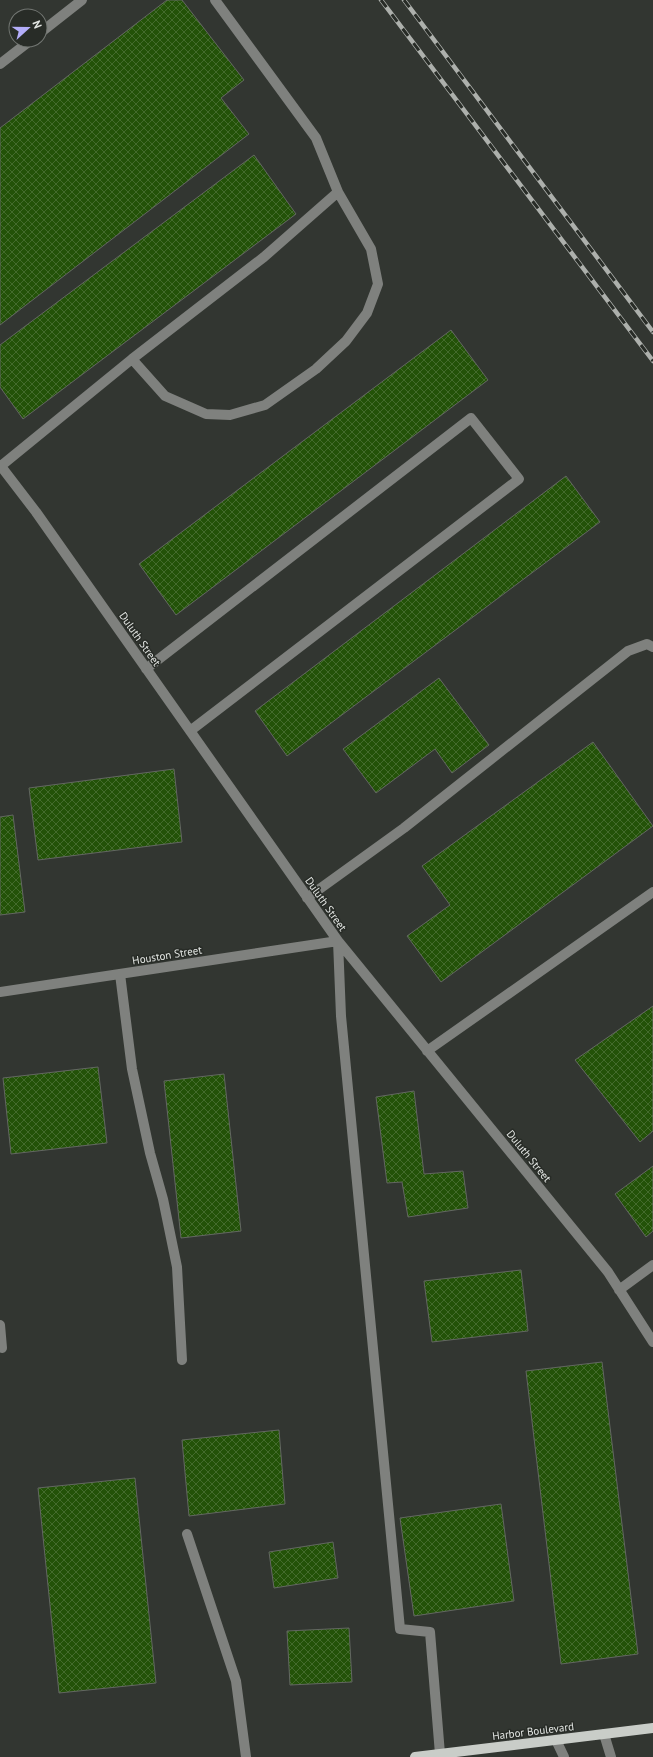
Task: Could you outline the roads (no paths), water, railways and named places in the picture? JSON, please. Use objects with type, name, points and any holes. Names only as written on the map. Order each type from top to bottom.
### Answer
[{"type":"main road","name":"Harbor Boulevard","points":[[415,1757],[653,1728]]},
{"type":"street","points":[[48,27],[82,0]]},
{"type":"street","points":[[132,359],[165,396],[206,414],[230,415],[265,405],[316,369],[346,341],[367,313],[378,284],[371,249],[338,192],[316,138],[215,0]]},
{"type":"street","points":[[0,64],[21,48]]},
{"type":"street","points":[[1,466],[132,359],[264,256],[338,192]]},
{"type":"street","points":[[146,668],[471,418],[519,478],[190,731]]},
{"type":"street","name":"Duluth Street","points":[[1,466],[36,512],[338,941],[608,1272],[653,1342]]},
{"type":"street","points":[[307,898],[404,828],[628,651],[647,644],[653,647]]},
{"type":"street","points":[[427,1051],[653,892]]},
{"type":"street","points":[[338,941],[341,1016],[400,1629],[430,1632],[440,1754]]},
{"type":"street","name":"Houston Street","points":[[0,992],[338,941]]},
{"type":"street","points":[[120,974],[132,1069],[150,1153],[163,1199],[177,1267],[182,1360]]},
{"type":"street","points":[[619,1290],[653,1265]]},
{"type":"street","points":[[0,1325],[2,1348]]},
{"type":"street","points":[[187,1534],[236,1681],[246,1757]]},
{"type":"street","points":[[604,1734],[611,1757]]},
{"type":"street","points":[[556,1740],[564,1757]]},
{"type":"railway","points":[[381,0],[653,361]]},
{"type":"railway","points":[[404,0],[653,332]]}]
